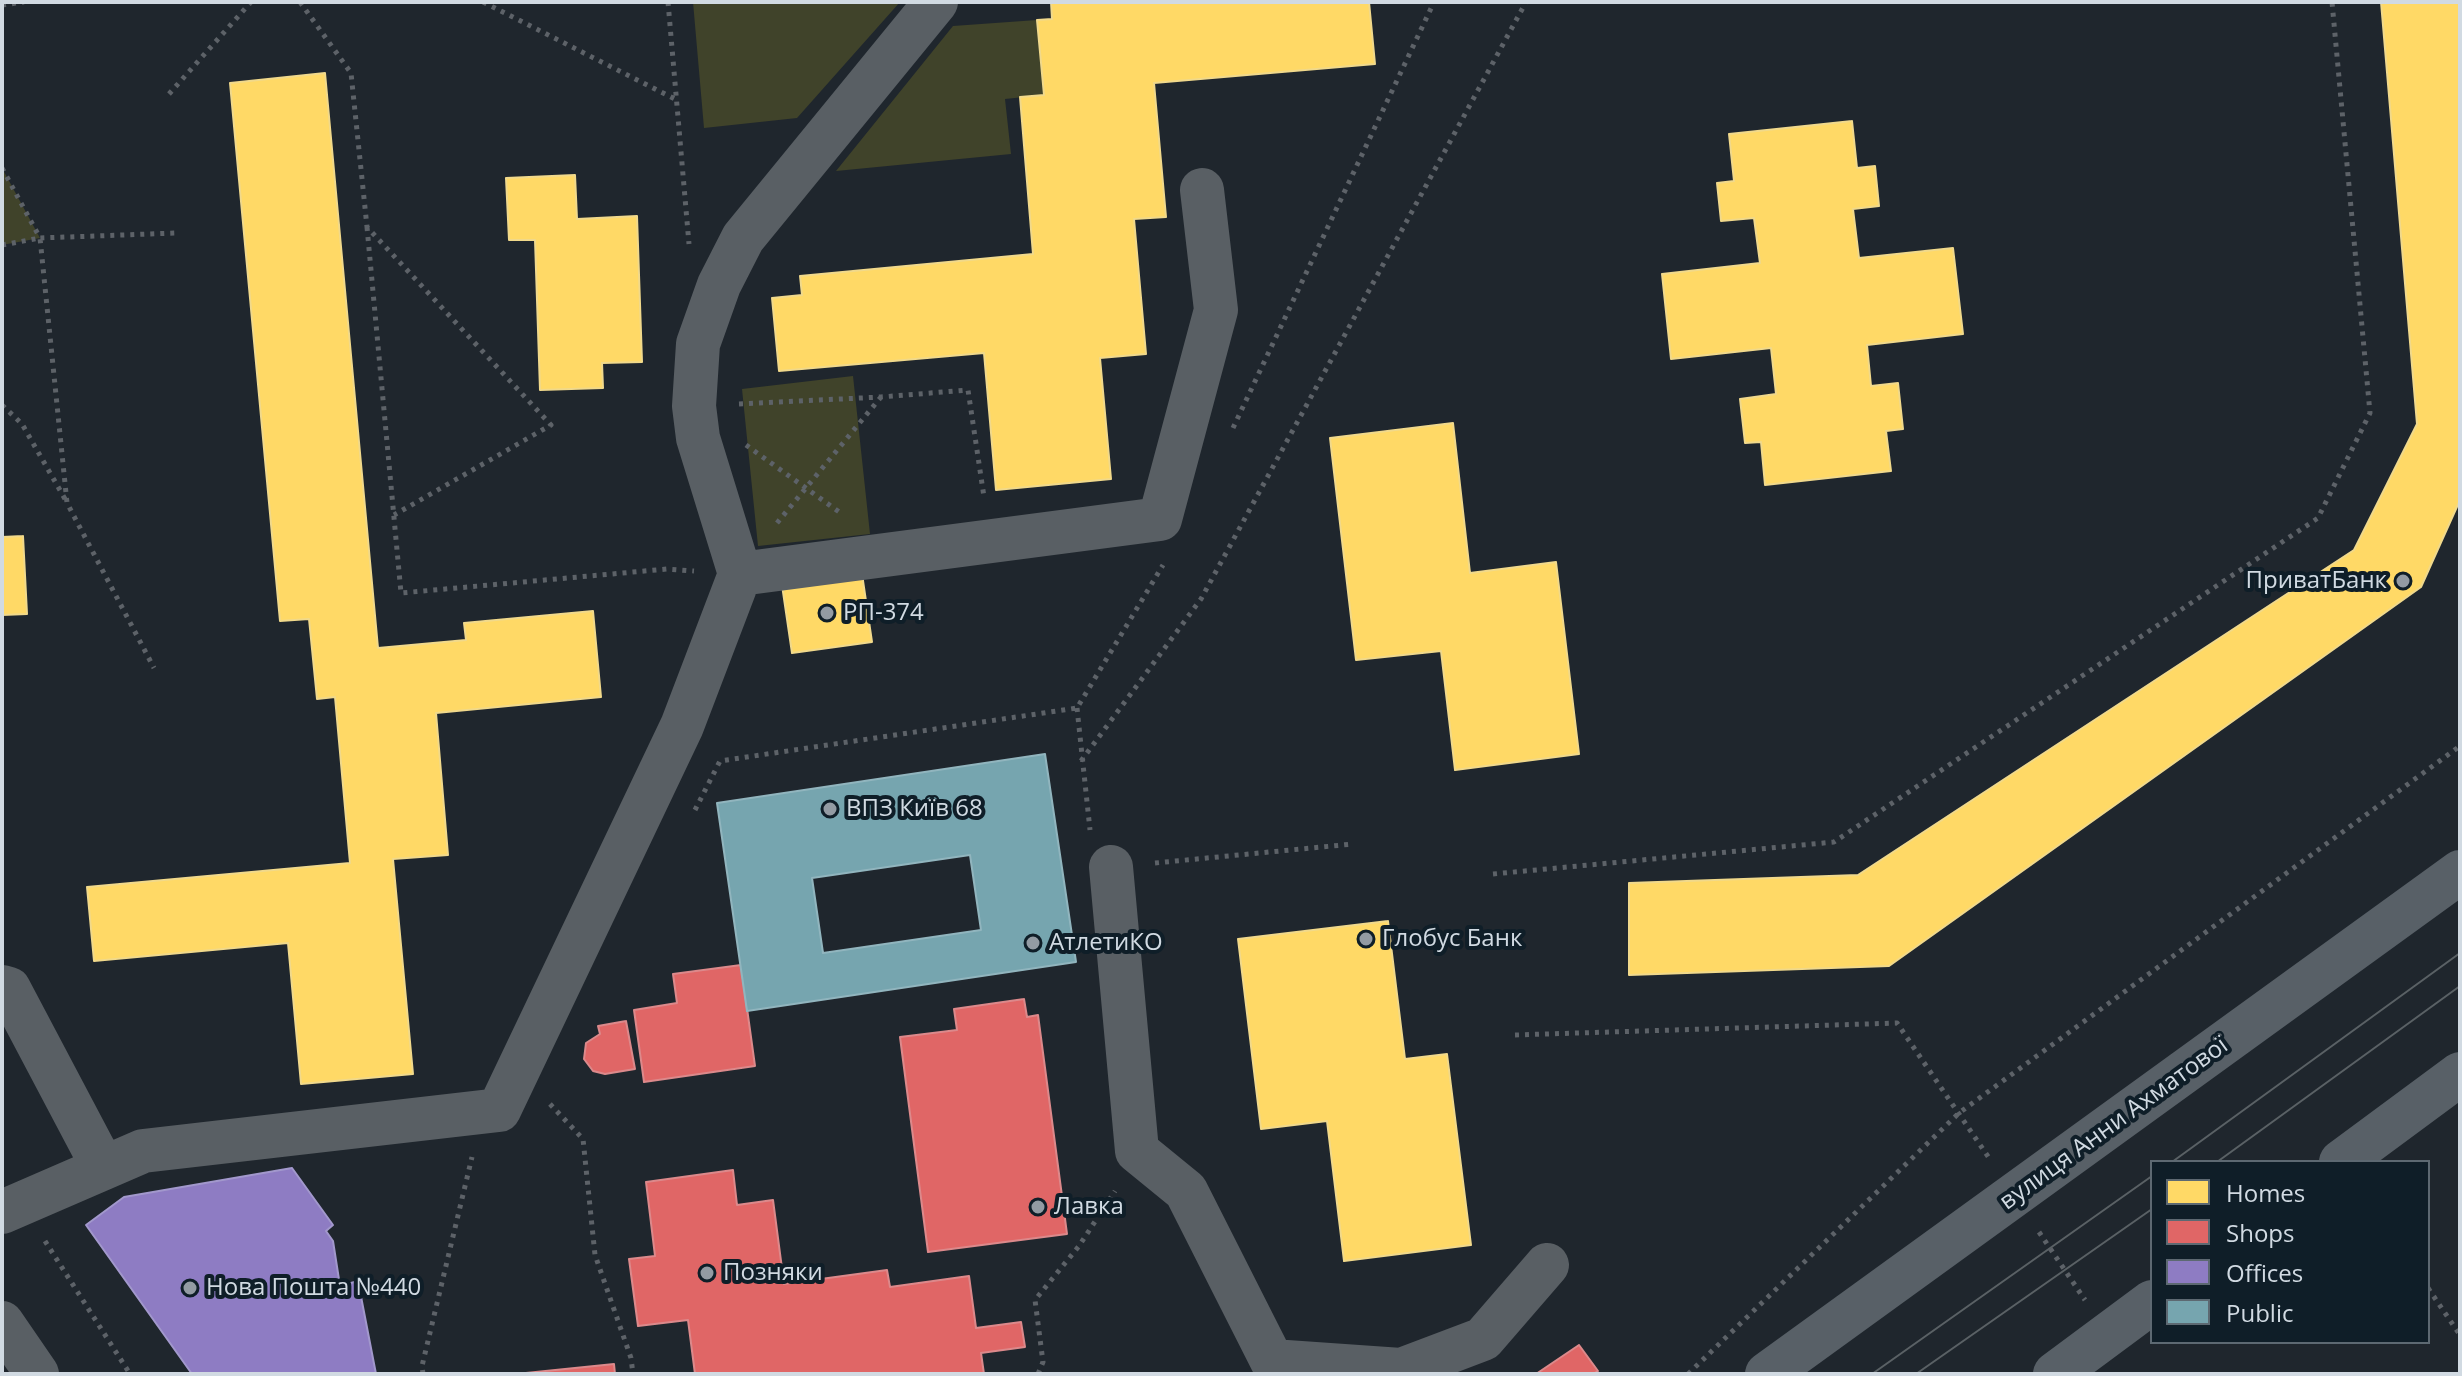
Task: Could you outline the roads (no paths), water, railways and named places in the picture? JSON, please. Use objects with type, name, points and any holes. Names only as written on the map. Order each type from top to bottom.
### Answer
[{"type":"main road","name":"вулиця Анни Ахматової","points":[[1767,1374],[2460,872]]},
{"type":"main road","points":[[2344,1160],[2460,1074]]},
{"type":"main road","points":[[2055,1374],[2150,1303]]},
{"type":"street","points":[[11,1208],[143,1151],[499,1110],[682,726],[740,574],[698,438],[694,406],[698,344],[719,285],[743,238],[936,2]]},
{"type":"street","points":[[740,574],[1160,519],[1216,310],[1202,190]]},
{"type":"street","points":[[1111,867],[1137,1151],[1186,1191],[1272,1361],[1401,1370],[1483,1339],[1547,1265]]},
{"type":"street","points":[[2,987],[9,989],[103,1167]]},
{"type":"street","points":[[2,1323],[37,1374]]},
{"type":"tram line","points":[[2175,1160],[2460,953]]},
{"type":"tram line","points":[[2220,1160],[2460,986]]},
{"type":"tram line","points":[[1872,1374],[2150,1177]]},
{"type":"tram line","points":[[1916,1374],[2150,1210]]},
{"type":"place","name":"ПриватБанк","points":[[2403,581]]},
{"type":"place","name":"РП-374","points":[[827,613]]},
{"type":"place","name":"ВПЗ Київ 68","points":[[830,809]]},
{"type":"place","name":"Глобус Банк","points":[[1366,939]]},
{"type":"place","name":"АтлетиКО","points":[[1033,943]]},
{"type":"place","name":"Лавка","points":[[1038,1207]]},
{"type":"place","name":"Позняки","points":[[707,1273]]},
{"type":"place","name":"Нова Пошта №440","points":[[190,1288]]}]
